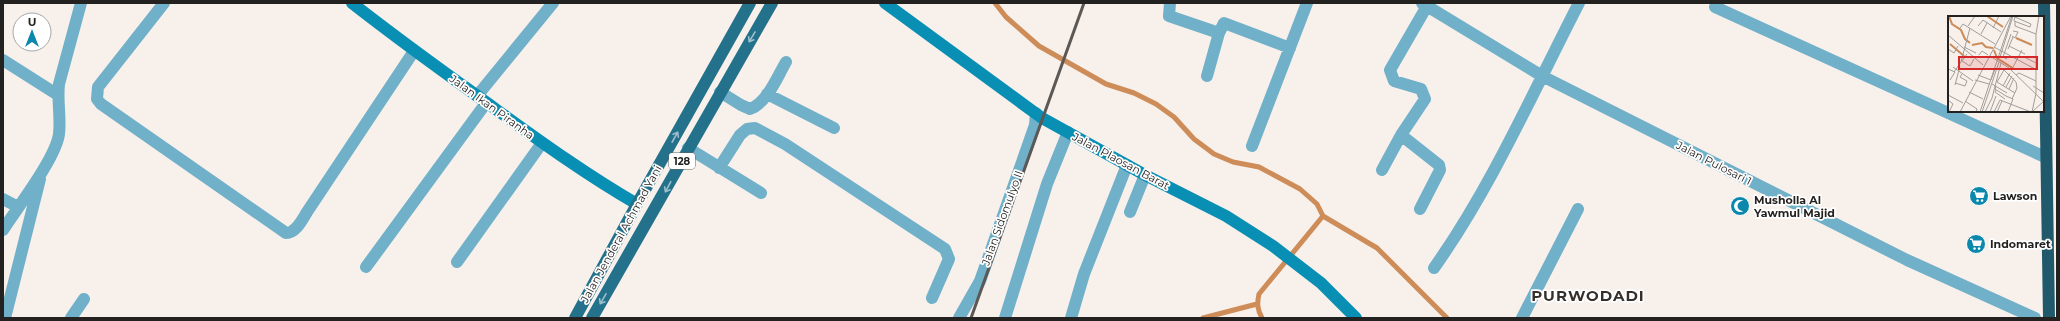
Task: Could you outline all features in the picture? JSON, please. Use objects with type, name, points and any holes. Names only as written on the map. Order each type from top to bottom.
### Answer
[{"type":"highway","points":[[2044,3],[2046,58],[2045,157],[2049,318]]},
{"type":"main road","name":"Jalan Jenderal Achmad Yani","points":[[575,318],[636,204],[750,3]]},
{"type":"main road","name":"Jalan Jenderal Achmad Yani","points":[[592,318],[664,195],[688,148],[772,3]]},
{"type":"street","points":[[3,230],[43,168],[58,135],[58,99],[81,3]]},
{"type":"street","points":[[164,3],[98,87],[97,99],[101,104],[286,233],[290,233],[295,229],[307,212],[414,51]]},
{"type":"street","name":"Jalan Ikan Piranha","points":[[352,3],[414,51],[542,143],[593,178],[636,204]]},
{"type":"street","points":[[366,267],[482,99],[553,3]]},
{"type":"street","name":"Jalan Plaosan Barat","points":[[885,3],[1036,113],[1145,175],[1226,216],[1273,246],[1306,270],[1356,318]]},
{"type":"street","points":[[1170,3],[1169,16],[1219,33]]},
{"type":"street","points":[[1252,146],[1307,3]]},
{"type":"street","points":[[1434,268],[1467,218],[1501,157],[1579,3]]},
{"type":"street","points":[[1382,170],[1401,135],[1424,102],[1425,96],[1421,90],[1394,81],[1390,70],[1430,6]]},
{"type":"street","name":"Jalan Pulosari 1","points":[[1430,6],[1542,76],[1906,260],[2034,318]]},
{"type":"street","points":[[1715,7],[2045,157]]},
{"type":"street","points":[[1207,76],[1219,33],[1224,23],[1290,48]]},
{"type":"street","points":[[3,60],[58,99]]},
{"type":"street","points":[[720,92],[741,106],[750,109],[757,106],[767,94],[786,62]]},
{"type":"street","points":[[767,94],[834,128]]},
{"type":"street","name":"Jalan Sidomulyo II","points":[[959,318],[980,281],[1022,165],[1035,124],[1036,113]]},
{"type":"street","points":[[719,168],[740,135],[747,129],[755,128],[785,144],[946,249],[949,259],[932,298]]},
{"type":"street","points":[[1005,318],[1048,184],[1068,132]]},
{"type":"street","points":[[1401,135],[1439,165],[1440,170],[1420,209]]},
{"type":"street","points":[[457,262],[542,143]]},
{"type":"street","points":[[688,148],[761,193]]},
{"type":"street","points":[[1071,318],[1084,274],[1127,165]]},
{"type":"street","points":[[5,318],[43,168]]},
{"type":"street","points":[[1130,212],[1145,175]]},
{"type":"street","points":[[3,199],[18,208]]},
{"type":"street","points":[[1522,318],[1578,209]]},
{"type":"street","points":[[71,318],[84,299]]},
{"type":"waterway","points":[[995,3],[1006,17],[1039,46],[1106,84],[1134,93],[1156,104],[1174,117],[1194,139],[1214,154],[1233,162],[1259,167],[1300,189],[1317,204],[1323,216],[1377,248],[1447,318]]},
{"type":"waterway","points":[[1262,318],[1258,306],[1259,294],[1323,216]]},
{"type":"waterway","points":[[1203,318],[1257,304]]},
{"type":"railway","points":[[971,318],[1084,3]]},
{"type":"place","name":"Lawson","points":[[1979,196]]},
{"type":"place","name":"Musholla Al Yawmul Majid","points":[[1740,206]]},
{"type":"place","name":"Indomaret","points":[[1976,244]]},
{"type":"district","name":"PURWODADI","points":[[1588,296]]}]
